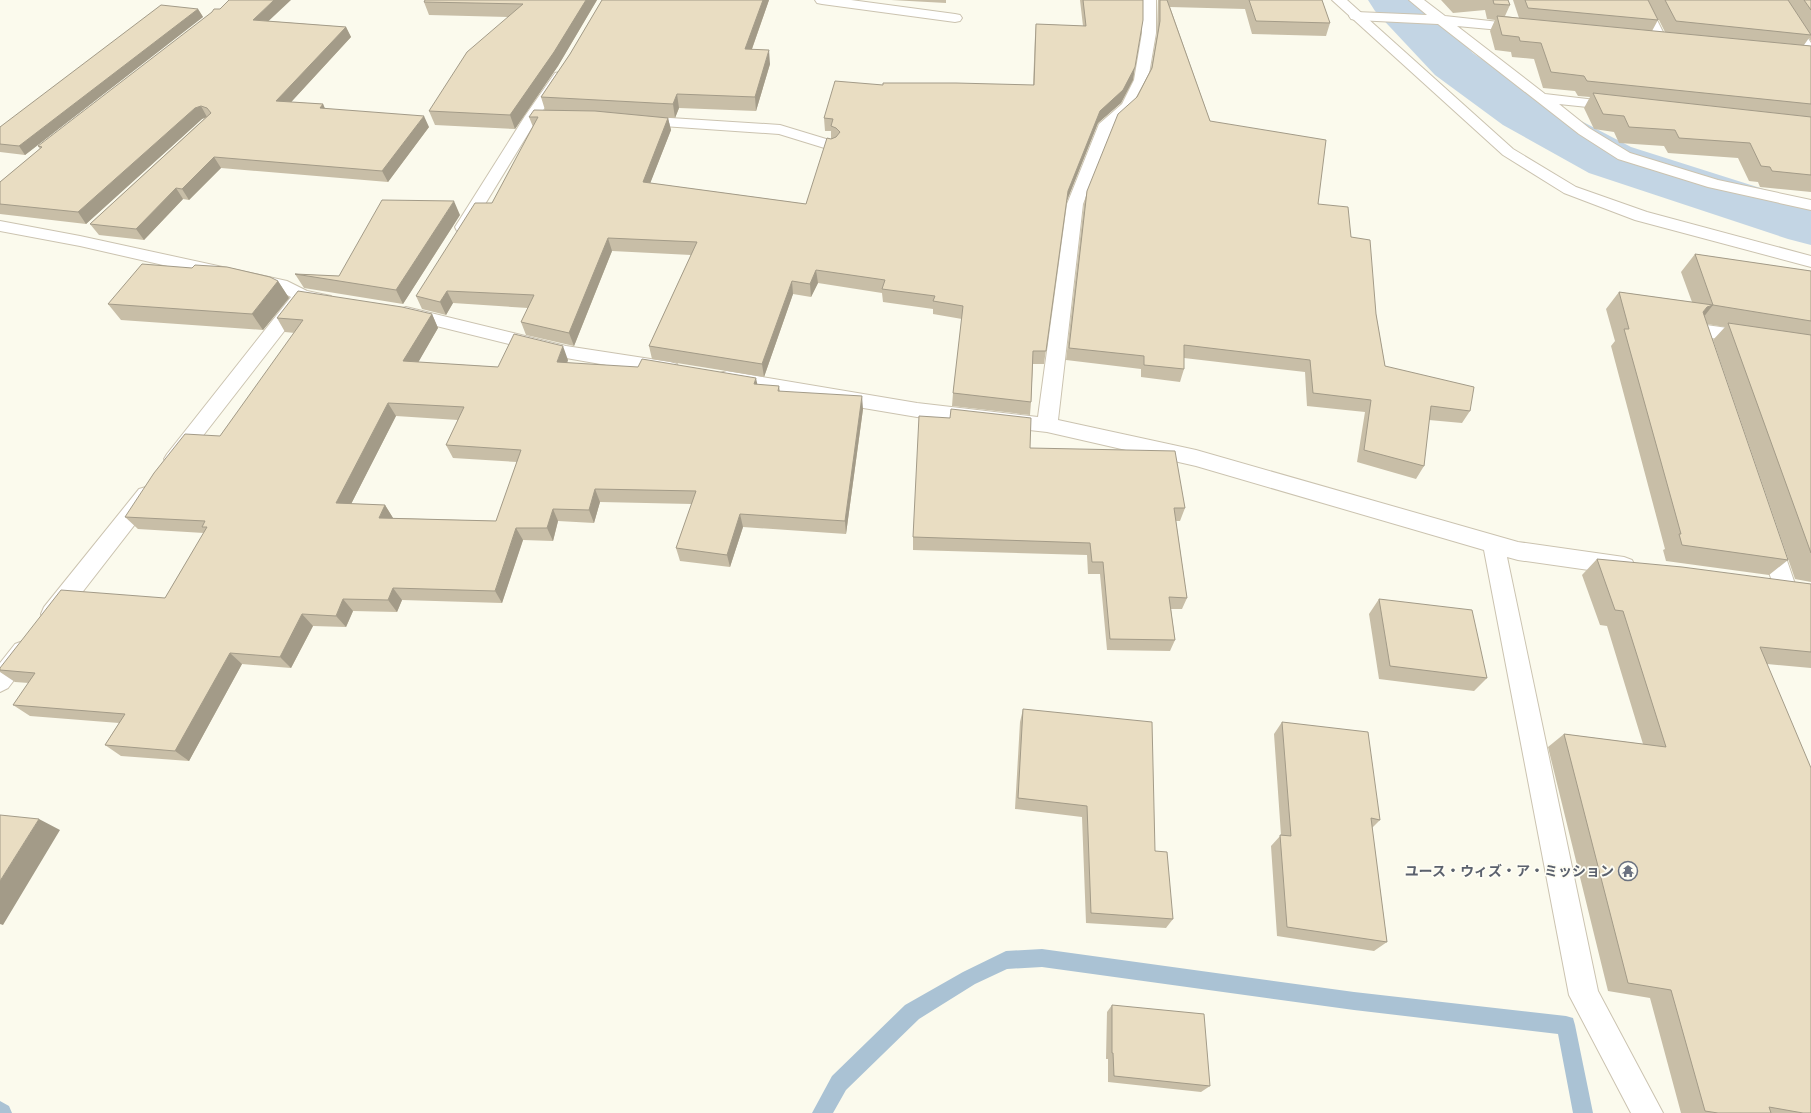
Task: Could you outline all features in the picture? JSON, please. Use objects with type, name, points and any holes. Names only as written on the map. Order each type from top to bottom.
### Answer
[{"type":"street","points":[[822,0],[955,18]]},
{"type":"street","points":[[1047,425],[1075,204],[1107,124],[1128,106],[1141,80],[1149,33],[1149,0]]},
{"type":"street","points":[[1338,0],[1508,152],[1570,190],[1641,216],[1811,262]]},
{"type":"street","points":[[1416,0],[1506,72],[1544,98],[1584,131],[1624,156],[1714,184],[1811,205]]},
{"type":"street","points":[[1640,0],[1661,42]]},
{"type":"street","points":[[1776,0],[1811,56]]},
{"type":"street","points":[[1509,13],[1513,27]]},
{"type":"street","points":[[1356,16],[1442,20],[1536,29]]},
{"type":"street","points":[[1645,40],[1676,44]]},
{"type":"street","points":[[1795,55],[1811,56]]},
{"type":"street","points":[[454,241],[539,116],[566,67]]},
{"type":"street","points":[[1544,98],[1630,108]]},
{"type":"street","points":[[621,120],[780,130],[831,145]]},
{"type":"street","points":[[0,226],[86,236],[287,287],[302,296],[340,302]]},
{"type":"street","points":[[0,681],[302,296]]},
{"type":"street","points":[[407,308],[566,352],[917,410],[1047,425],[1196,458],[1518,551],[1644,568]]},
{"type":"street","points":[[1711,368],[1699,330],[1766,340]]},
{"type":"street","points":[[1761,584],[1795,589],[1762,519]]},
{"type":"street","points":[[1494,545],[1584,994],[1648,1113]]},
{"type":"building","points":[[229,0],[274,0],[253,20],[346,27],[276,101],[323,104],[320,108],[424,116],[382,171],[214,157],[182,189],[176,188],[136,229],[90,224],[211,113],[207,108],[201,106],[195,108],[78,212],[0,204],[0,182],[42,147],[38,146],[214,9],[220,9]]},
{"type":"building","points":[[425,0],[586,0],[554,52],[510,115],[429,111],[467,52],[523,4],[424,2]]},
{"type":"building","points":[[602,0],[763,0],[745,49],[769,50],[755,97],[677,94],[673,104],[541,97],[570,54]]},
{"type":"building","points":[[1083,0],[1143,0],[1143,20],[1135,67],[1123,90],[1100,111],[1068,191],[1046,351],[1033,351],[1031,402],[953,393],[963,306],[933,301],[935,296],[882,289],[885,280],[816,270],[810,284],[792,281],[762,364],[649,346],[697,242],[608,238],[569,333],[521,322],[534,295],[447,291],[440,302],[416,296],[475,203],[492,203],[538,117],[529,117],[534,110],[595,111],[668,118],[643,182],[806,204],[827,138],[831,139],[836,137],[840,132],[831,126],[833,119],[824,118],[835,81],[883,85],[883,83],[956,83],[1034,85],[1036,24],[1086,26]]},
{"type":"building","points":[[1160,0],[1167,0],[1210,121],[1326,140],[1318,204],[1348,207],[1351,237],[1370,240],[1376,314],[1385,366],[1474,387],[1470,411],[1431,406],[1424,466],[1364,450],[1371,400],[1313,393],[1310,360],[1184,345],[1184,369],[1144,365],[1144,356],[1069,348],[1087,191],[1118,114],[1137,97],[1152,68],[1160,21]]},
{"type":"building","points":[[1249,0],[1322,0],[1330,23],[1256,21]]},
{"type":"building","points":[[1493,0],[1508,0],[1510,5],[1494,4]]},
{"type":"building","points":[[1525,0],[1648,0],[1658,20],[1528,8]]},
{"type":"building","points":[[1665,0],[1788,0],[1811,35],[1676,21]]},
{"type":"building","points":[[1804,0],[1811,0],[1811,10]]},
{"type":"building","points":[[161,5],[198,9],[19,146],[0,144],[0,127]]},
{"type":"building","points":[[1497,16],[1811,46],[1811,104],[1587,81],[1584,76],[1551,72],[1541,43],[1520,41],[1519,37],[1502,35]]},
{"type":"building","points":[[1593,93],[1811,117],[1811,175],[1772,171],[1770,167],[1761,166],[1750,143],[1679,138],[1675,130],[1629,127],[1624,116],[1603,114]]},
{"type":"building","points":[[382,200],[454,201],[396,290],[295,274],[339,276]]},
{"type":"building","points":[[1695,254],[1811,271],[1811,321],[1713,305]]},
{"type":"building","points":[[142,264],[192,268],[195,265],[227,267],[270,277],[278,281],[252,314],[108,304]]},
{"type":"building","points":[[298,291],[402,307],[432,314],[403,361],[498,367],[514,334],[563,346],[557,362],[638,367],[642,359],[756,378],[754,384],[779,386],[778,391],[862,396],[845,521],[740,514],[727,555],[676,548],[696,491],[595,489],[589,510],[553,509],[547,528],[516,528],[495,591],[393,588],[388,600],[343,599],[336,616],[302,614],[280,657],[230,653],[175,751],[105,745],[125,714],[13,705],[35,673],[0,670],[0,668],[61,590],[165,598],[207,527],[202,527],[205,521],[125,517],[154,473],[185,434],[220,436],[303,320],[277,318]],"holes":[[[388,403],[464,407],[446,445],[521,450],[496,521],[379,518],[385,505],[336,503]]]},
{"type":"building","points":[[1619,292],[1713,305],[1707,307],[1703,312],[1788,560],[1682,545],[1679,534],[1681,534],[1624,329],[1629,329]]},
{"type":"building","points":[[1728,323],[1811,335],[1811,553]]},
{"type":"building","points":[[951,409],[1031,418],[1030,448],[1175,451],[1185,508],[1174,508],[1187,598],[1169,597],[1175,640],[1110,639],[1103,562],[1092,562],[1090,543],[913,537],[919,416],[950,418]]},
{"type":"building","points":[[1597,559],[1682,567],[1811,584],[1811,652],[1760,647],[1811,768],[1811,1113],[1769,1107],[1771,1113],[1718,1113],[1705,1111],[1671,990],[1628,983],[1564,734],[1666,747],[1623,611],[1615,610]]},
{"type":"building","points":[[1379,599],[1472,610],[1487,678],[1390,666]]},
{"type":"building","points":[[1023,709],[1152,722],[1155,851],[1167,852],[1173,919],[1091,913],[1087,806],[1018,798]]},
{"type":"building","points":[[1282,722],[1368,732],[1380,820],[1371,818],[1387,942],[1287,927],[1280,835],[1291,836]]},
{"type":"building","points":[[0,815],[39,819],[0,881]]},
{"type":"building","points":[[1112,1005],[1204,1014],[1210,1086],[1114,1076],[1112,1053]]},
{"type":"waterway","points":[[1393,0],[1454,64],[1523,113],[1610,160],[1811,225]]},
{"type":"waterway","points":[[822,1113],[839,1083],[912,1012],[969,978],[1006,960],[1042,958],[1354,1001],[1566,1025],[1583,1113]]},
{"type":"place","name":"ユース・ウィズ・ア・ミッション","points":[[1628,871]]}]
